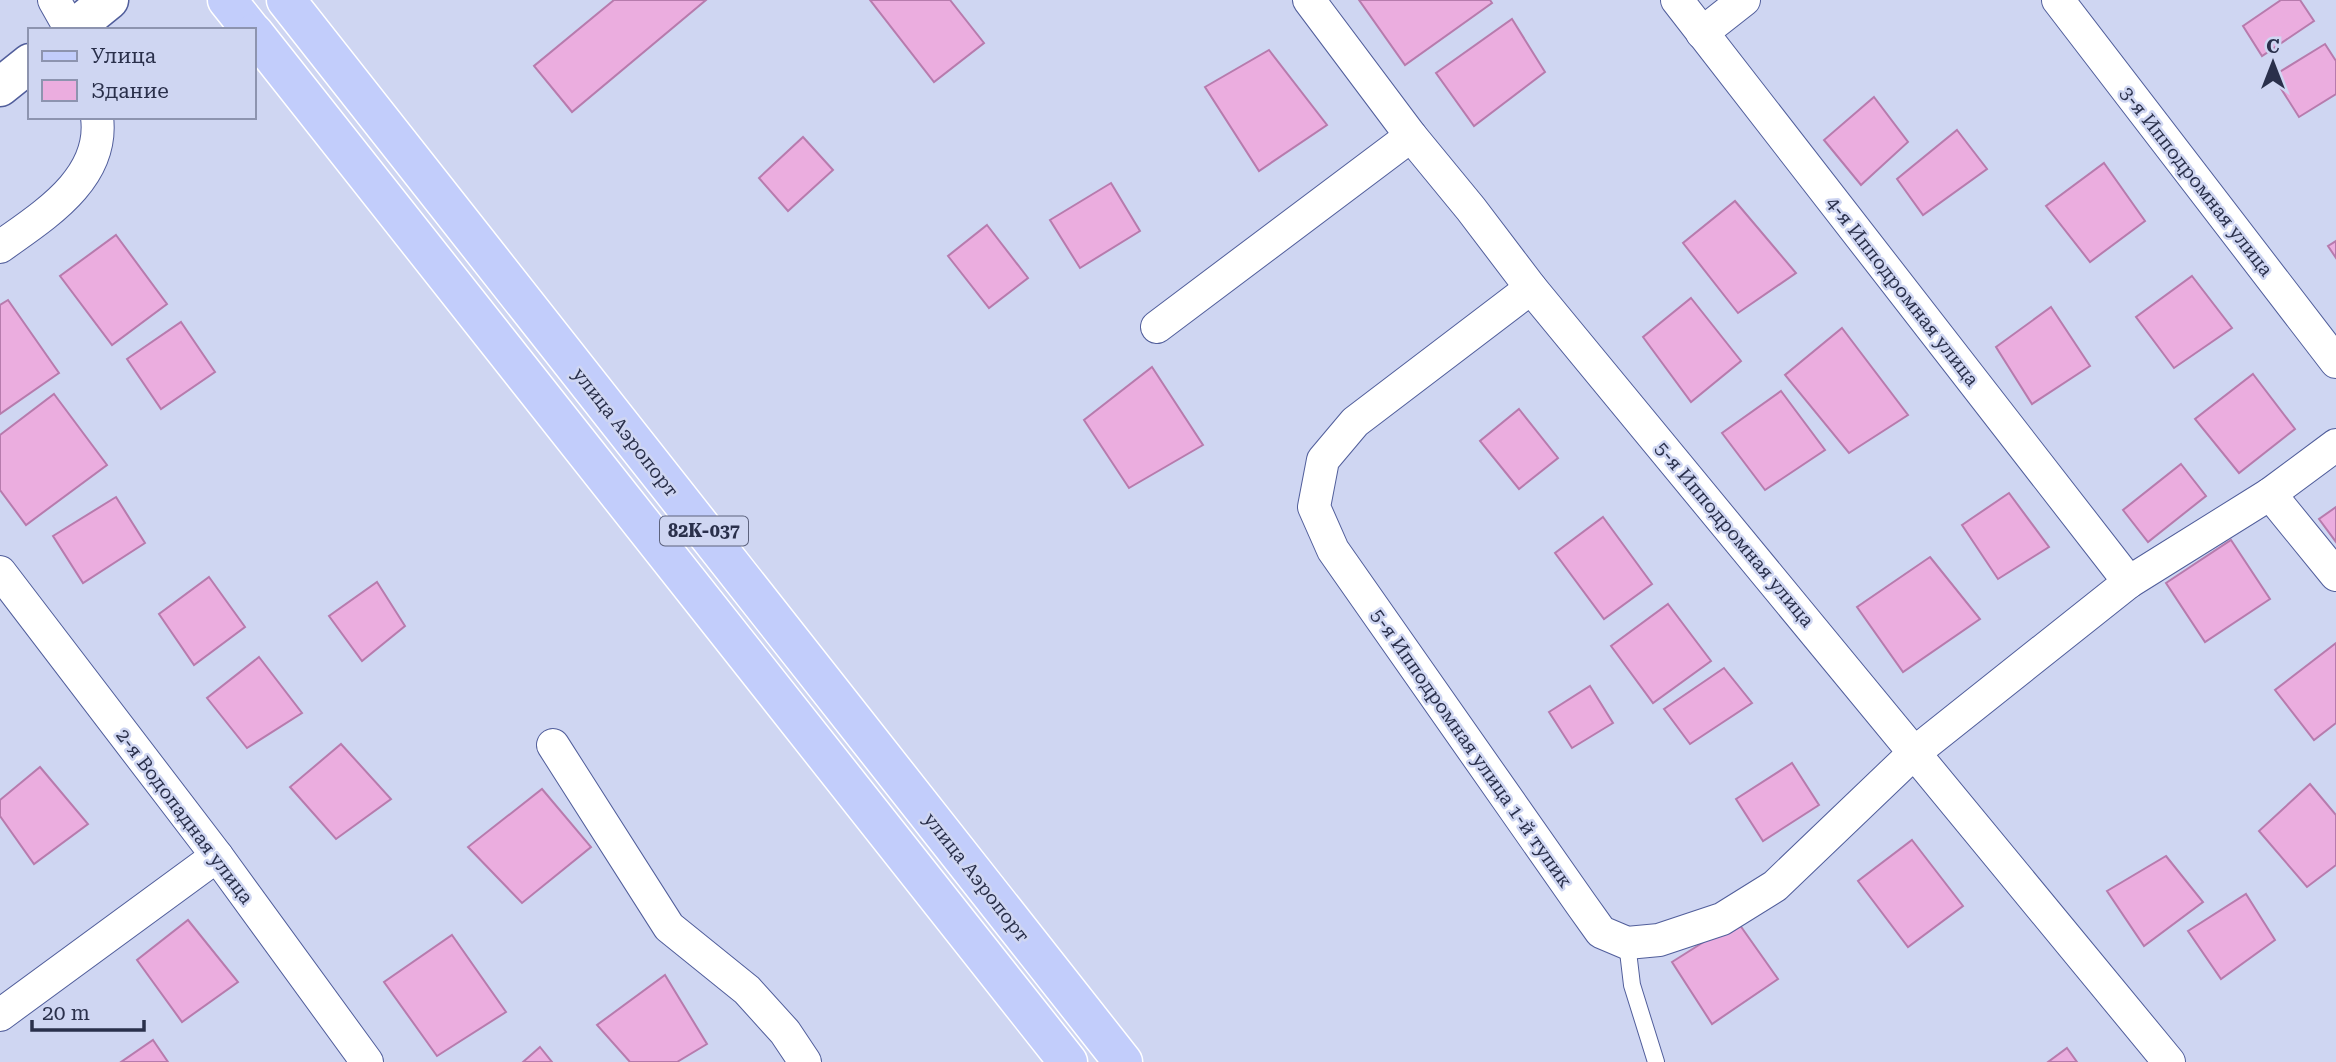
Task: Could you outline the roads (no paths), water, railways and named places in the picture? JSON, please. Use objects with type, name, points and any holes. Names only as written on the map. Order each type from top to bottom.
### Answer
[{"type":"main road","points":[[228,0],[250,28]]},
{"type":"main road","name":"улица Аэропорт","points":[[286,0],[1122,1062]]},
{"type":"main road","points":[[256,36],[1068,1062]]},
{"type":"street","points":[[54,0],[71,28]]},
{"type":"street","points":[[74,28],[109,0]]},
{"type":"street","name":"5-я Ипподромная улица","points":[[1309,0],[1411,136],[1531,288],[2169,1062]]},
{"type":"street","name":"4-я Ипподромная улица","points":[[1677,0],[2129,582]]},
{"type":"street","points":[[1702,33],[1744,0]]},
{"type":"street","name":"3-я Ипподромная улица","points":[[2058,0],[2336,362]]},
{"type":"street","points":[[0,87],[28,65]]},
{"type":"street","points":[[0,247],[50,211],[86,174],[99,133],[97,119]]},
{"type":"street","points":[[1157,327],[1411,136]]},
{"type":"street","name":"5-я Ипподромная улица 1-й тупик","points":[[1531,288],[1355,422],[1323,460],[1314,507],[1333,550],[1601,932],[1627,943]]},
{"type":"street","points":[[1627,943],[1659,940],[1722,919],[1775,886],[1914,753],[2129,582],[2270,494],[2336,445]]},
{"type":"street","points":[[2270,494],[2336,575]]},
{"type":"street","name":"2-я Водопадная улица","points":[[5,588],[217,856],[367,1062]]},
{"type":"street","points":[[553,745],[669,926],[747,990],[785,1032],[805,1062]]},
{"type":"street","points":[[0,1015],[217,856]]},
{"type":"lane","points":[[1627,943],[1632,985],[1656,1062]]}]
